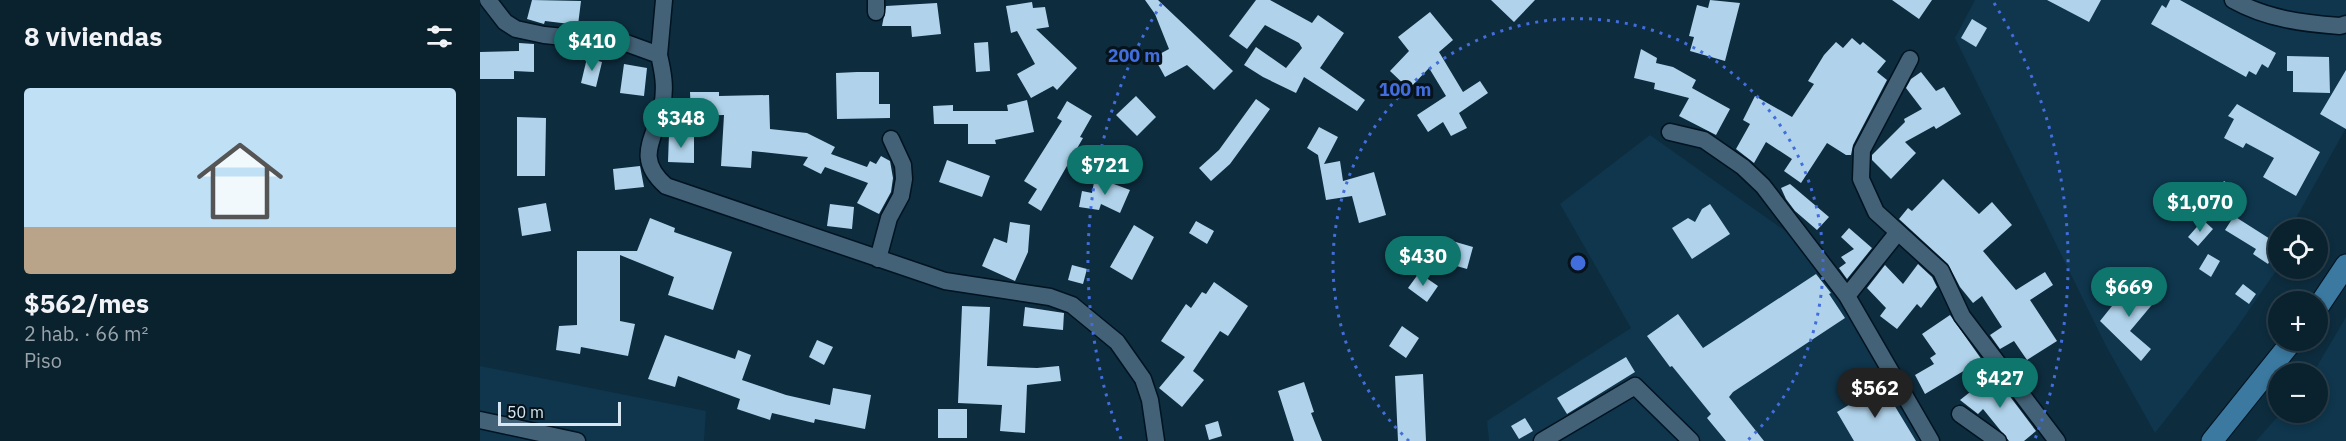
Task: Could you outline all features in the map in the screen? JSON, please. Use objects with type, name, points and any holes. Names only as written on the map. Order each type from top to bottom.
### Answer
[{"type":"main road","points":[[2328,292],[2346,265]]},
{"type":"main road","points":[[2212,441],[2284,351]]},
{"type":"street","points":[[488,0],[505,22],[516,29],[543,35],[626,43],[659,55]]},
{"type":"street","points":[[664,0],[659,55],[664,86],[662,107],[650,135],[648,154],[650,165],[660,181],[666,186],[960,285],[1050,297],[1072,305],[1117,342],[1143,379],[1150,400],[1156,441]]},
{"type":"street","points":[[2234,0],[2273,17],[2297,23],[2340,26],[2346,24]]},
{"type":"street","points":[[1910,58],[1862,150],[1862,179],[1876,212],[1941,271],[1962,316],[2057,441]]},
{"type":"street","points":[[1670,132],[1704,140],[1743,167],[1786,214],[1847,296],[1931,441]]},
{"type":"street","points":[[878,259],[889,218],[901,196],[904,178],[903,165],[891,139]]},
{"type":"street","points":[[1847,296],[1898,232]]},
{"type":"street","points":[[1542,441],[1635,386],[1691,441]]},
{"type":"street","points":[[1960,414],[1998,441]]},
{"type":"street","points":[[480,420],[577,441]]},
{"type":"shaded area","points":[[1975,0],[2346,0],[2346,128],[2296,219],[2268,219],[2268,279],[2270,279],[2236,329],[2155,433],[2106,346],[1955,38]]},
{"type":"shaded area","points":[[1650,135],[1808,247],[1936,441],[1489,441],[1487,421],[1631,328],[1560,204]]},
{"type":"shaded area","points":[[2346,317],[2346,441],[2256,441],[2272,423],[2328,423],[2328,363],[2319,363]]},
{"type":"shaded area","points":[[480,366],[706,411],[704,441],[480,441]]},
{"type":"building","points":[[532,0],[581,1],[578,25],[545,21],[544,24],[527,19]]},
{"type":"building","points":[[1145,0],[1158,0],[1233,71],[1214,90],[1187,65],[1165,77],[1154,57],[1169,49],[1155,14]]},
{"type":"building","points":[[1256,0],[1270,0],[1312,23],[1318,15],[1344,33],[1320,68],[1365,100],[1357,111],[1304,77],[1296,93],[1244,65],[1256,47],[1286,68],[1302,48],[1299,43],[1265,25],[1247,49],[1229,36]]},
{"type":"building","points":[[1491,0],[1535,0],[1514,22]]},
{"type":"building","points":[[1710,0],[1740,3],[1725,61],[1690,51],[1694,37],[1689,36],[1697,5],[1708,8]]},
{"type":"building","points":[[1892,0],[1932,0],[1919,19]]},
{"type":"building","points":[[2047,0],[2101,0],[2089,22]]},
{"type":"building","points":[[2170,0],[2180,0],[2276,53],[2268,68],[2262,64],[2256,75],[2249,71],[2246,77],[2151,24],[2162,5],[2166,8]]},
{"type":"building","points":[[1032,2],[1033,8],[1045,7],[1049,27],[1036,29],[1077,68],[1057,90],[1053,86],[1031,98],[1017,74],[1035,64],[1017,31],[1011,33],[1006,6]]},
{"type":"building","points":[[937,3],[941,34],[912,37],[911,26],[882,26],[886,6]]},
{"type":"building","points":[[1430,12],[1453,40],[1439,52],[1463,92],[1480,81],[1488,93],[1459,113],[1467,128],[1451,136],[1443,122],[1428,132],[1417,115],[1446,96],[1429,68],[1409,89],[1390,71],[1409,51],[1398,37]]},
{"type":"building","points":[[1972,19],[1987,28],[1976,47],[1961,38]]},
{"type":"building","points":[[1852,38],[1860,45],[1863,42],[1886,61],[1877,72],[1887,80],[1853,145],[1851,155],[1846,155],[1827,143],[1801,183],[1784,171],[1792,159],[1766,142],[1754,163],[1736,149],[1750,124],[1743,120],[1755,96],[1792,117],[1814,84],[1808,81],[1824,55],[1836,42],[1843,48]]},
{"type":"building","points":[[988,42],[990,71],[976,72],[974,43]]},
{"type":"building","points":[[519,43],[534,44],[534,72],[514,71],[514,79],[480,79],[480,52],[519,51]]},
{"type":"building","points":[[1641,49],[1657,58],[1656,63],[1673,67],[1696,80],[1692,88],[1730,109],[1716,135],[1679,116],[1689,98],[1654,89],[1655,83],[1634,78]]},
{"type":"building","points":[[2287,56],[2329,57],[2330,93],[2293,92],[2293,71],[2287,71]]},
{"type":"building","points":[[587,58],[602,62],[596,87],[581,83]]},
{"type":"building","points":[[624,64],[647,68],[644,96],[620,93]]},
{"type":"building","points":[[2346,70],[2346,129],[2320,114]]},
{"type":"building","points":[[879,72],[879,104],[890,104],[890,118],[837,119],[836,73]]},
{"type":"building","points":[[1921,72],[1936,91],[1944,87],[1961,114],[1936,129],[1934,126],[1905,142],[1916,153],[1891,179],[1872,160],[1872,155],[1905,122],[1904,119],[1922,109],[1906,88],[1911,79]]},
{"type":"building","points":[[690,92],[719,92],[719,96],[769,95],[770,129],[807,133],[835,147],[831,154],[867,167],[870,161],[876,164],[881,156],[890,161],[893,178],[891,192],[879,214],[857,203],[868,183],[825,167],[821,174],[803,165],[808,157],[752,151],[751,168],[721,166],[724,115],[691,116]]},
{"type":"building","points":[[1136,96],[1156,117],[1137,136],[1116,115]]},
{"type":"building","points":[[1256,99],[1270,109],[1230,164],[1211,181],[1199,168],[1219,150]]},
{"type":"building","points":[[1027,100],[1034,132],[995,140],[996,144],[968,144],[968,124],[934,124],[933,106],[953,105],[953,111],[1008,111],[1007,105]]},
{"type":"building","points":[[1067,101],[1092,116],[1080,137],[1083,138],[1041,211],[1028,203],[1037,189],[1024,181],[1062,121],[1057,118]]},
{"type":"building","points":[[2237,104],[2320,152],[2296,196],[2263,177],[2274,158],[2246,143],[2243,148],[2224,138],[2234,119],[2228,116]]},
{"type":"building","points":[[517,117],[546,118],[545,176],[517,176]]},
{"type":"building","points":[[1319,127],[1338,137],[1324,164],[1340,161],[1343,181],[1374,172],[1386,215],[1359,223],[1352,196],[1326,200],[1318,155],[1307,148]]},
{"type":"building","points":[[669,134],[694,135],[694,163],[668,162]]},
{"type":"building","points":[[947,160],[990,176],[982,197],[939,182]]},
{"type":"building","points":[[640,166],[644,187],[615,190],[613,169]]},
{"type":"building","points":[[1095,177],[1130,190],[1120,213],[1101,204],[1099,210],[1079,207],[1082,191],[1092,193]]},
{"type":"building","points":[[1943,179],[1979,214],[1992,202],[2012,225],[1983,251],[2016,290],[2045,272],[2053,285],[2030,300],[2057,341],[2027,360],[2014,341],[2000,349],[1990,335],[2002,327],[1982,296],[1973,303],[1960,287],[1948,264],[1899,219],[1908,208],[1912,211]]},
{"type":"building","points":[[2224,181],[2238,190],[2228,205],[2214,195]]},
{"type":"building","points":[[1790,184],[1829,217],[1817,230],[1795,211],[1786,199],[1781,188]]},
{"type":"building","points":[[546,203],[551,231],[522,236],[518,208]]},
{"type":"building","points":[[830,204],[854,207],[852,229],[827,226]]},
{"type":"building","points":[[1710,204],[1730,234],[1692,259],[1672,228],[1688,218],[1695,222],[1702,209]]},
{"type":"building","points":[[2234,216],[2268,238],[2268,264],[2253,254],[2256,249],[2225,230]]},
{"type":"building","points":[[650,218],[675,228],[674,232],[732,252],[713,310],[668,295],[674,277],[620,255],[620,321],[635,324],[628,356],[581,347],[580,354],[556,350],[559,326],[577,325],[577,251],[637,251]]},
{"type":"building","points":[[2203,220],[2213,229],[2198,246],[2188,237]]},
{"type":"building","points":[[1196,221],[1214,231],[1207,244],[1189,233]]},
{"type":"building","points":[[1010,222],[1030,225],[1028,252],[1015,281],[982,266],[994,238],[1007,243]]},
{"type":"building","points":[[1134,225],[1154,237],[1132,280],[1110,267]]},
{"type":"building","points":[[1849,228],[1872,248],[1847,279],[1839,268],[1846,263],[1841,257],[1854,249],[1841,237]]},
{"type":"building","points":[[1442,238],[1473,247],[1467,269],[1436,260]]},
{"type":"building","points":[[2208,254],[2220,261],[2211,277],[2199,269]]},
{"type":"building","points":[[1918,264],[1932,277],[1937,287],[1921,308],[1917,304],[1897,329],[1880,316],[1886,308],[1867,288],[1885,265],[1903,284]]},
{"type":"building","points":[[1072,265],[1087,269],[1083,284],[1068,280]]},
{"type":"building","points":[[1419,273],[1438,286],[1427,302],[1408,288]]},
{"type":"building","points":[[1816,274],[1831,293],[1829,294],[1845,318],[1733,392],[1729,397],[1764,441],[1726,441],[1707,418],[1711,414],[1672,366],[1670,367],[1647,336],[1678,314],[1703,348]]},
{"type":"building","points":[[2132,281],[2156,300],[2130,331],[2151,349],[2141,361],[2100,321]]},
{"type":"building","points":[[1214,282],[1248,306],[1228,336],[1220,331],[1193,371],[1204,380],[1182,407],[1159,388],[1185,357],[1161,341],[1186,304],[1191,308],[1202,292],[1206,294]]},
{"type":"building","points":[[2243,284],[2256,294],[2249,304],[2235,294]]},
{"type":"building","points":[[962,306],[990,307],[987,366],[1037,368],[1059,366],[1061,381],[1027,385],[1025,433],[1000,431],[1002,405],[958,403]]},
{"type":"building","points":[[1025,307],[1064,313],[1063,330],[1023,326]]},
{"type":"building","points":[[1950,315],[1982,360],[1925,394],[1915,375],[1934,364],[1930,358],[1936,354],[1922,334]]},
{"type":"building","points":[[1402,326],[1419,338],[1406,358],[1389,346]]},
{"type":"building","points":[[665,335],[735,359],[738,350],[751,355],[742,380],[786,395],[830,405],[833,388],[871,395],[865,429],[815,419],[814,423],[772,413],[770,420],[737,409],[740,399],[678,376],[675,387],[648,379]]},
{"type":"building","points":[[817,340],[833,347],[824,365],[809,357]]},
{"type":"building","points":[[1626,357],[1635,372],[1567,414],[1557,398]]},
{"type":"building","points":[[1423,374],[1426,441],[1398,441],[1395,376]]},
{"type":"building","points":[[1993,374],[2036,431],[2024,441],[2009,441],[1983,409],[1978,414],[1960,400]]},
{"type":"building","points":[[1304,382],[1314,412],[1311,413],[1322,441],[1294,441],[1278,391]]},
{"type":"building","points":[[1882,385],[1916,441],[1854,441],[1837,412]]},
{"type":"building","points":[[938,409],[967,409],[967,438],[938,438]]},
{"type":"building","points":[[1525,418],[1533,431],[1519,439],[1511,426]]},
{"type":"building","points":[[1218,421],[1222,436],[1209,440],[1205,425]]}]
